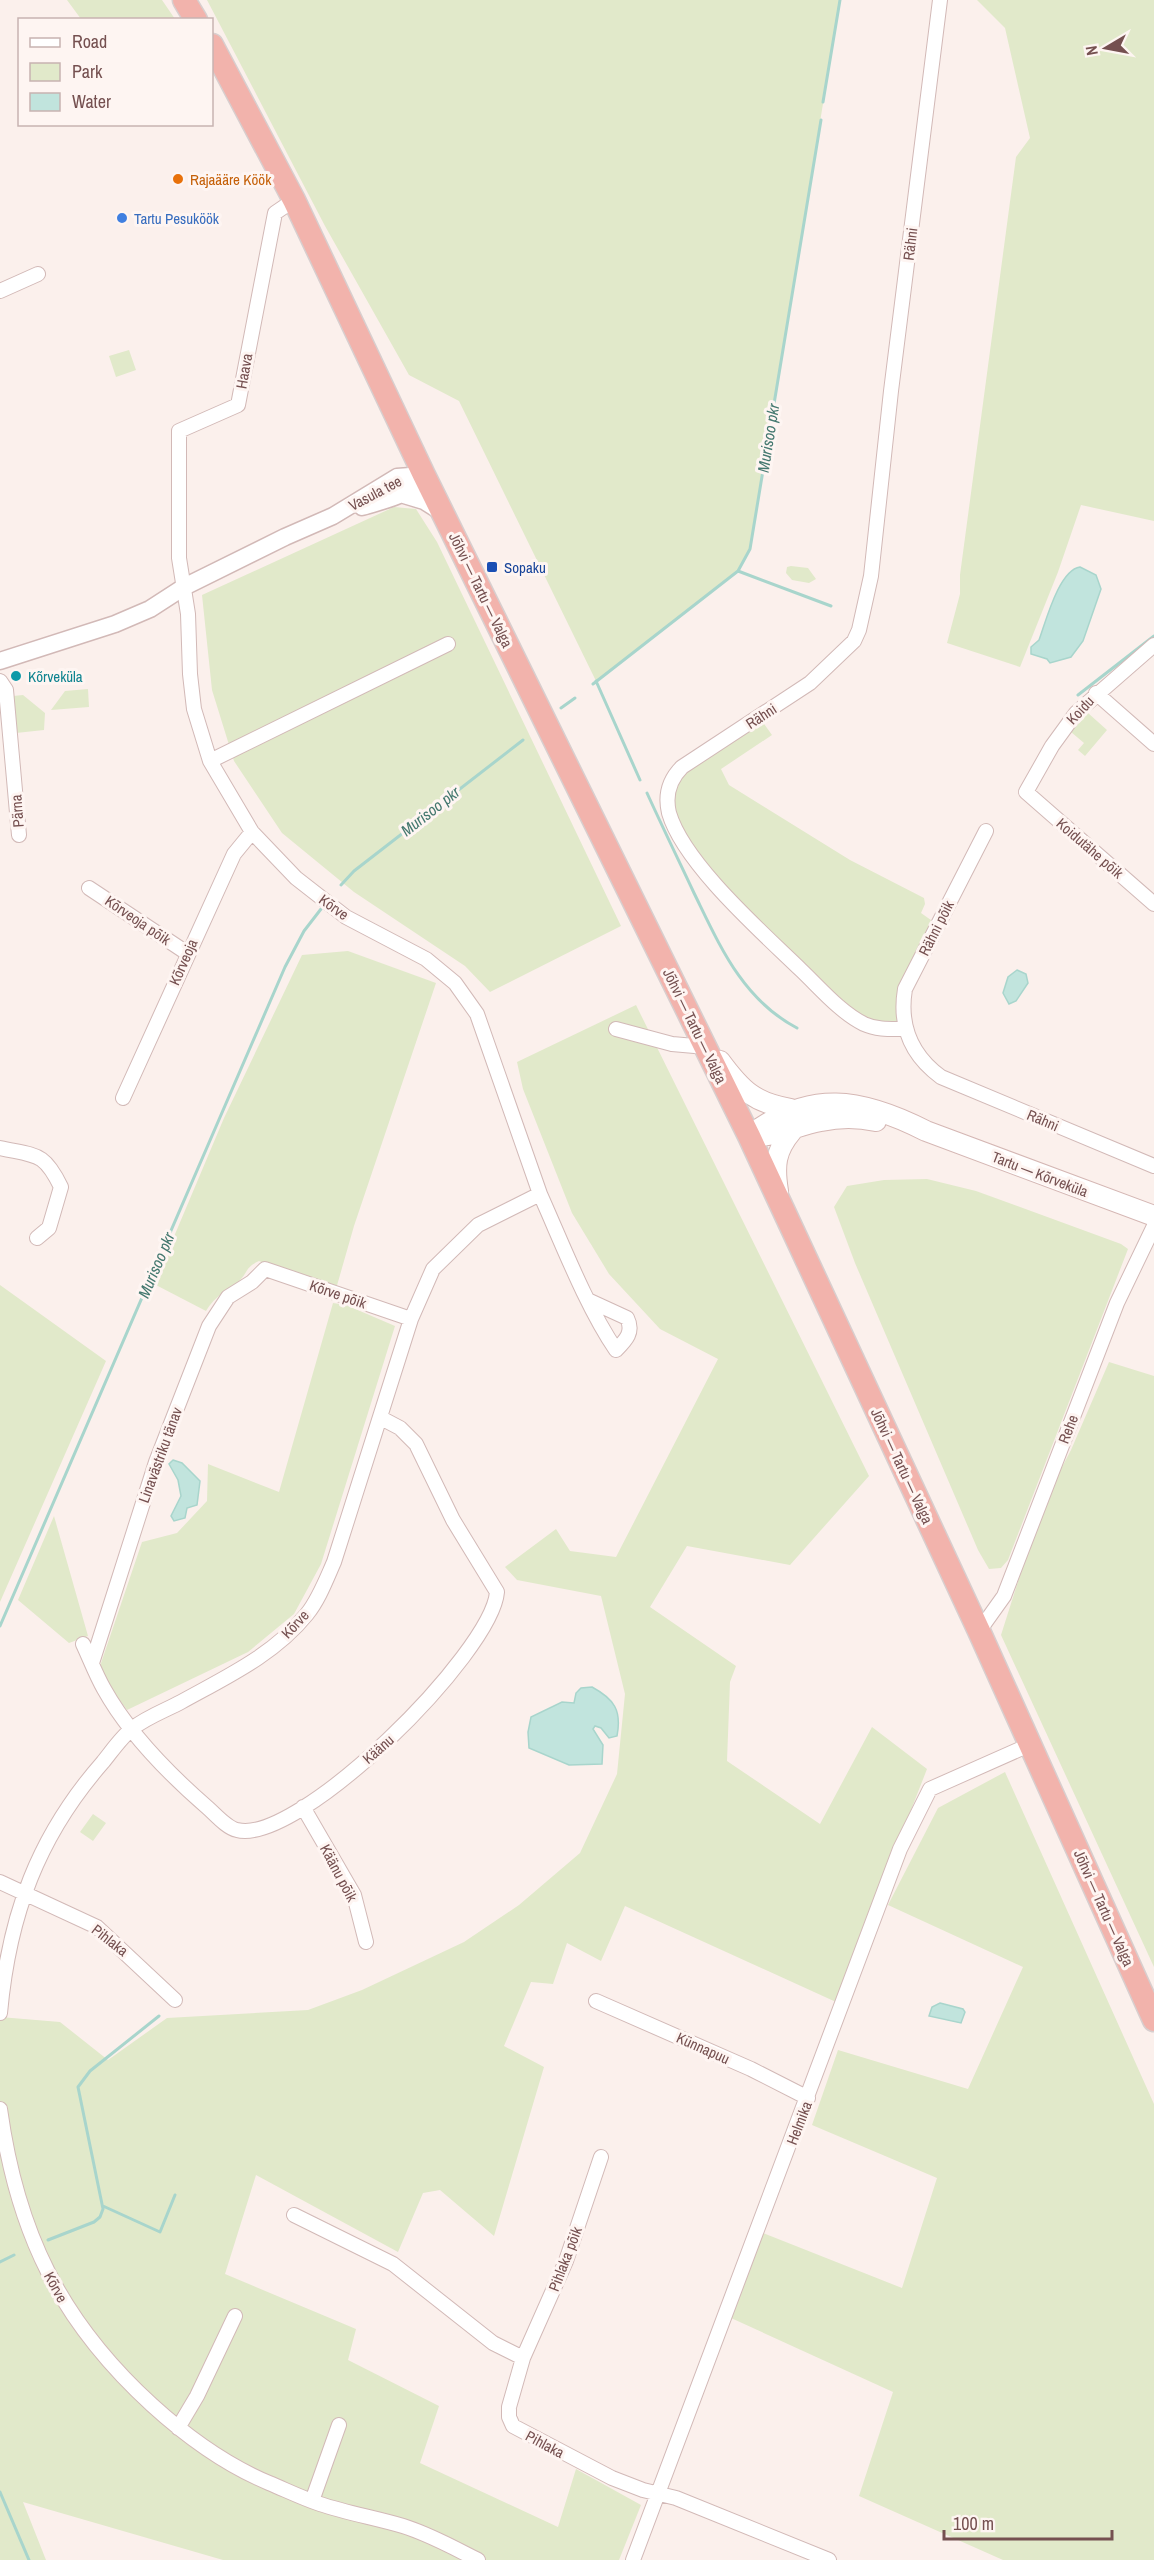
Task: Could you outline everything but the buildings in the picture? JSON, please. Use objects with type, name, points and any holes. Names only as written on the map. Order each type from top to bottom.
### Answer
[{"type":"highway","points":[[184,0],[195,18]]},
{"type":"highway","name":"Jõhvi — Tartu — Valga","points":[[213,47],[294,200],[424,475],[749,1136],[979,1631],[1154,2020]]},
{"type":"main road","points":[[703,1041],[733,1080],[753,1099],[791,1109]]},
{"type":"main road","name":"Tartu — Kõrveküla","points":[[749,1136],[791,1109],[819,1103],[849,1103],[896,1116],[926,1131],[1154,1216]]},
{"type":"main road","name":"Tartu — Kõrveküla","points":[[749,1136],[770,1137],[821,1121],[857,1117],[926,1131]]},
{"type":"main road","points":[[780,1203],[774,1169],[776,1152],[792,1131]]},
{"type":"street","name":"Rähni","points":[[940,0],[891,391],[871,576],[859,630],[854,641],[810,683],[682,767],[672,780],[667,793],[669,813],[680,838],[716,885],[757,928],[833,1000],[863,1024],[878,1029],[904,1029],[916,1053],[926,1066],[941,1077],[1154,1166]]},
{"type":"street","name":"Haava","points":[[184,587],[179,558],[179,431],[238,405],[275,213],[294,200]]},
{"type":"street","points":[[0,291],[38,274]]},
{"type":"street","points":[[397,477],[408,441]]},
{"type":"street","name":"Vasula tee","points":[[333,516],[404,495],[414,488],[424,475]]},
{"type":"street","name":"Vasula tee","points":[[0,661],[71,636],[123,621],[170,598],[184,587],[333,516],[397,477],[424,475]]},
{"type":"street","points":[[404,495],[424,501],[443,513]]},
{"type":"street","name":"Kõrve","points":[[184,587],[189,615],[194,709],[210,762],[252,832],[296,878],[346,916],[426,959],[455,983],[477,1014],[540,1194],[590,1301],[616,1350],[628,1338],[630,1325],[627,1318],[590,1301]]},
{"type":"street","points":[[210,762],[448,644]]},
{"type":"street","name":"Koidu","points":[[1026,792],[1065,726],[1096,693],[1154,645]]},
{"type":"street","name":"Pärna","points":[[0,681],[6,690],[19,835]]},
{"type":"street","points":[[1096,693],[1154,744]]},
{"type":"street","name":"Koidutähe põik","points":[[1026,792],[1154,904]]},
{"type":"street","name":"Rähni põik","points":[[904,1029],[902,1006],[905,989],[986,831]]},
{"type":"street","name":"Kõrveoja","points":[[123,1098],[234,854],[252,832]]},
{"type":"street","name":"Kõrveoja põik","points":[[89,888],[187,953]]},
{"type":"street","points":[[616,1029],[672,1044],[703,1041]]},
{"type":"street","points":[[0,1148],[40,1156],[52,1168],[61,1187],[49,1228],[37,1238]]},
{"type":"street","name":"Kõrve","points":[[0,2013],[6,1966],[23,1892],[51,1834],[66,1810],[132,1728],[248,1665],[275,1645],[307,1614],[321,1591],[334,1562],[411,1319],[433,1269],[477,1225],[540,1194]]},
{"type":"street","name":"Rehe","points":[[979,1631],[1004,1596],[1117,1303],[1154,1226]]},
{"type":"street","name":"Kõrve põik","points":[[265,1269],[411,1319]]},
{"type":"street","name":"Linavästriku tänav","points":[[92,1663],[156,1462],[209,1326],[228,1297],[252,1282],[265,1269]]},
{"type":"street","name":"Käänu","points":[[83,1644],[104,1690],[132,1728],[188,1791],[234,1830],[250,1833],[267,1827],[303,1807],[337,1784],[391,1738],[443,1684],[480,1634],[496,1603],[497,1592],[453,1520],[416,1444],[400,1428],[381,1418]]},
{"type":"street","name":"Helmika","points":[[633,2560],[900,1849],[930,1789],[1029,1744]]},
{"type":"street","name":"Käänu põik","points":[[303,1807],[354,1895],[366,1942]]},
{"type":"street","name":"Pihlaka","points":[[0,1882],[97,1927],[175,2000]]},
{"type":"street","name":"Künnapuu","points":[[596,2001],[751,2069],[808,2098]]},
{"type":"street","name":"Kõrve","points":[[0,2109],[6,2150],[16,2192],[49,2276],[90,2341],[131,2386],[177,2428],[266,2482],[312,2501],[405,2526],[478,2560]]},
{"type":"street","name":"Pihlaka põik","points":[[523,2358],[566,2261],[602,2157]]},
{"type":"street","points":[[294,2215],[393,2264],[493,2343],[523,2358]]},
{"type":"street","points":[[177,2428],[202,2387],[235,2316]]},
{"type":"street","name":"Pihlaka","points":[[523,2358],[509,2406],[508,2417],[513,2426],[612,2478],[658,2493],[829,2560]]},
{"type":"street","points":[[312,2501],[339,2425]]},
{"type":"green space","points":[[67,0],[162,0],[174,18],[80,18]]},
{"type":"green space","points":[[207,0],[840,0],[750,549],[738,571],[596,681],[459,401],[409,375],[325,226]]},
{"type":"green space","points":[[977,0],[1154,0],[1154,521],[1081,505],[1058,572],[1020,667],[947,643],[960,594],[960,575],[1016,157],[1030,138],[1005,28]]},
{"type":"green space","points":[[129,350],[136,370],[116,377],[109,356]]},
{"type":"green space","points":[[394,507],[416,509],[437,542],[621,926],[490,992],[465,966],[354,892],[282,833],[234,761],[212,690],[202,595]]},
{"type":"green space","points":[[787,567],[808,568],[816,579],[809,583],[792,580],[786,573]]},
{"type":"green space","points":[[88,689],[89,707],[51,710],[65,691]]},
{"type":"green space","points":[[23,695],[45,713],[44,730],[16,733],[13,696]]},
{"type":"green space","points":[[1088,713],[1107,730],[1085,756],[1078,750],[1084,743],[1071,732]]},
{"type":"green space","points":[[762,721],[772,735],[721,769],[729,785],[850,860],[924,898],[925,904],[921,913],[938,925],[905,989],[905,1029],[863,1024],[716,885],[669,813],[675,784],[687,772]]},
{"type":"green space","points":[[348,951],[436,983],[354,1226],[336,1289],[259,1261],[254,1263],[239,1281],[218,1297],[206,1311],[154,1284],[224,1118],[302,955]]},
{"type":"green space","points":[[636,1005],[869,1476],[790,1565],[687,1546],[650,1607],[736,1666],[730,1682],[727,1761],[820,1824],[872,1727],[927,1769],[836,2002],[625,1906],[601,1961],[567,1943],[553,1984],[531,1982],[504,2046],[544,2067],[494,2236],[440,2190],[423,2193],[398,2252],[256,2175],[225,2274],[356,2329],[348,2360],[439,2406],[420,2463],[558,2527],[576,2469],[641,2505],[619,2560],[223,2560],[23,2502],[46,2560],[0,2560],[0,2017],[60,2022],[108,2060],[167,2018],[308,2010],[362,1990],[464,1942],[519,1905],[580,1853],[617,1774],[625,1694],[601,1596],[517,1580],[505,1567],[556,1529],[570,1551],[616,1557],[718,1359],[660,1329],[609,1274],[572,1213],[523,1089],[517,1062]]},
{"type":"green space","points":[[927,1179],[976,1191],[1121,1244],[1128,1249],[1008,1560],[1001,1568],[989,1569],[978,1550],[855,1263],[834,1207],[847,1186],[884,1180]]},
{"type":"green space","points":[[0,1285],[106,1361],[0,1602]]},
{"type":"green space","points":[[333,1303],[346,1305],[395,1326],[321,1564],[294,1614],[248,1652],[127,1710],[112,1690],[100,1666],[142,1542],[177,1533],[207,1501],[208,1464],[279,1492]]},
{"type":"green space","points":[[1109,1362],[1154,1376],[1154,1967],[1001,1635],[1043,1503],[1071,1450]]},
{"type":"green space","points":[[54,1516],[88,1636],[69,1643],[18,1600]]},
{"type":"green space","points":[[1005,1772],[1154,2104],[1154,2560],[1003,2560],[859,2496],[893,2392],[731,2318],[763,2233],[902,2288],[937,2178],[812,2125],[838,2050],[968,2089],[1023,1967],[888,1905],[938,1808]]},
{"type":"green space","points":[[93,1814],[106,1823],[93,1841],[80,1832]]},
{"type":"water","points":[[1080,567],[1096,575],[1101,589],[1083,641],[1071,657],[1050,663],[1047,659],[1031,654],[1031,647],[1039,640],[1060,586],[1072,570]]},
{"type":"water","points":[[1017,970],[1026,974],[1028,983],[1016,1001],[1009,1004],[1003,993],[1008,977]]},
{"type":"water","points":[[173,1460],[182,1463],[200,1481],[197,1505],[187,1508],[185,1518],[174,1521],[171,1516],[181,1496],[178,1480],[169,1464]]},
{"type":"water","points":[[592,1687],[611,1701],[615,1706],[618,1719],[617,1736],[609,1738],[601,1728],[595,1726],[593,1729],[603,1745],[602,1764],[569,1765],[529,1748],[528,1732],[531,1717],[562,1702],[574,1703],[576,1693],[581,1688]]},
{"type":"water","points":[[940,2003],[963,2009],[965,2012],[961,2023],[929,2016],[932,2007]]},
{"type":"waterway","name":"Murisoo pkr","points":[[823,102],[840,0]]},
{"type":"waterway","name":"Murisoo pkr","points":[[593,684],[738,571],[750,549],[821,120]]},
{"type":"waterway","points":[[738,571],[831,606]]},
{"type":"waterway","points":[[1078,695],[1154,636]]},
{"type":"waterway","points":[[596,681],[640,780]]},
{"type":"waterway","name":"Murisoo pkr","points":[[561,708],[575,698]]},
{"type":"waterway","name":"Murisoo pkr","points":[[341,885],[354,871],[523,740]]},
{"type":"waterway","points":[[647,793],[713,932],[735,970],[761,1002],[797,1028]]},
{"type":"waterway","name":"Murisoo pkr","points":[[0,1626],[285,967],[304,931],[321,909]]},
{"type":"waterway","points":[[48,2240],[94,2222],[100,2217],[103,2209],[78,2087],[90,2071],[159,2016]]},
{"type":"waterway","points":[[103,2206],[160,2232],[175,2195]]},
{"type":"waterway","points":[[0,2262],[14,2255]]},
{"type":"waterway","name":"Murisoo pkr","points":[[0,2492],[29,2560]]},
{"type":"place","name":"Rajaääre Köök","points":[[178,179]]},
{"type":"place","name":"Tartu Pesuköök","points":[[122,218]]},
{"type":"place","name":"Sopaku","points":[[492,567]]},
{"type":"place","name":"Kõrveküla","points":[[16,676]]}]
